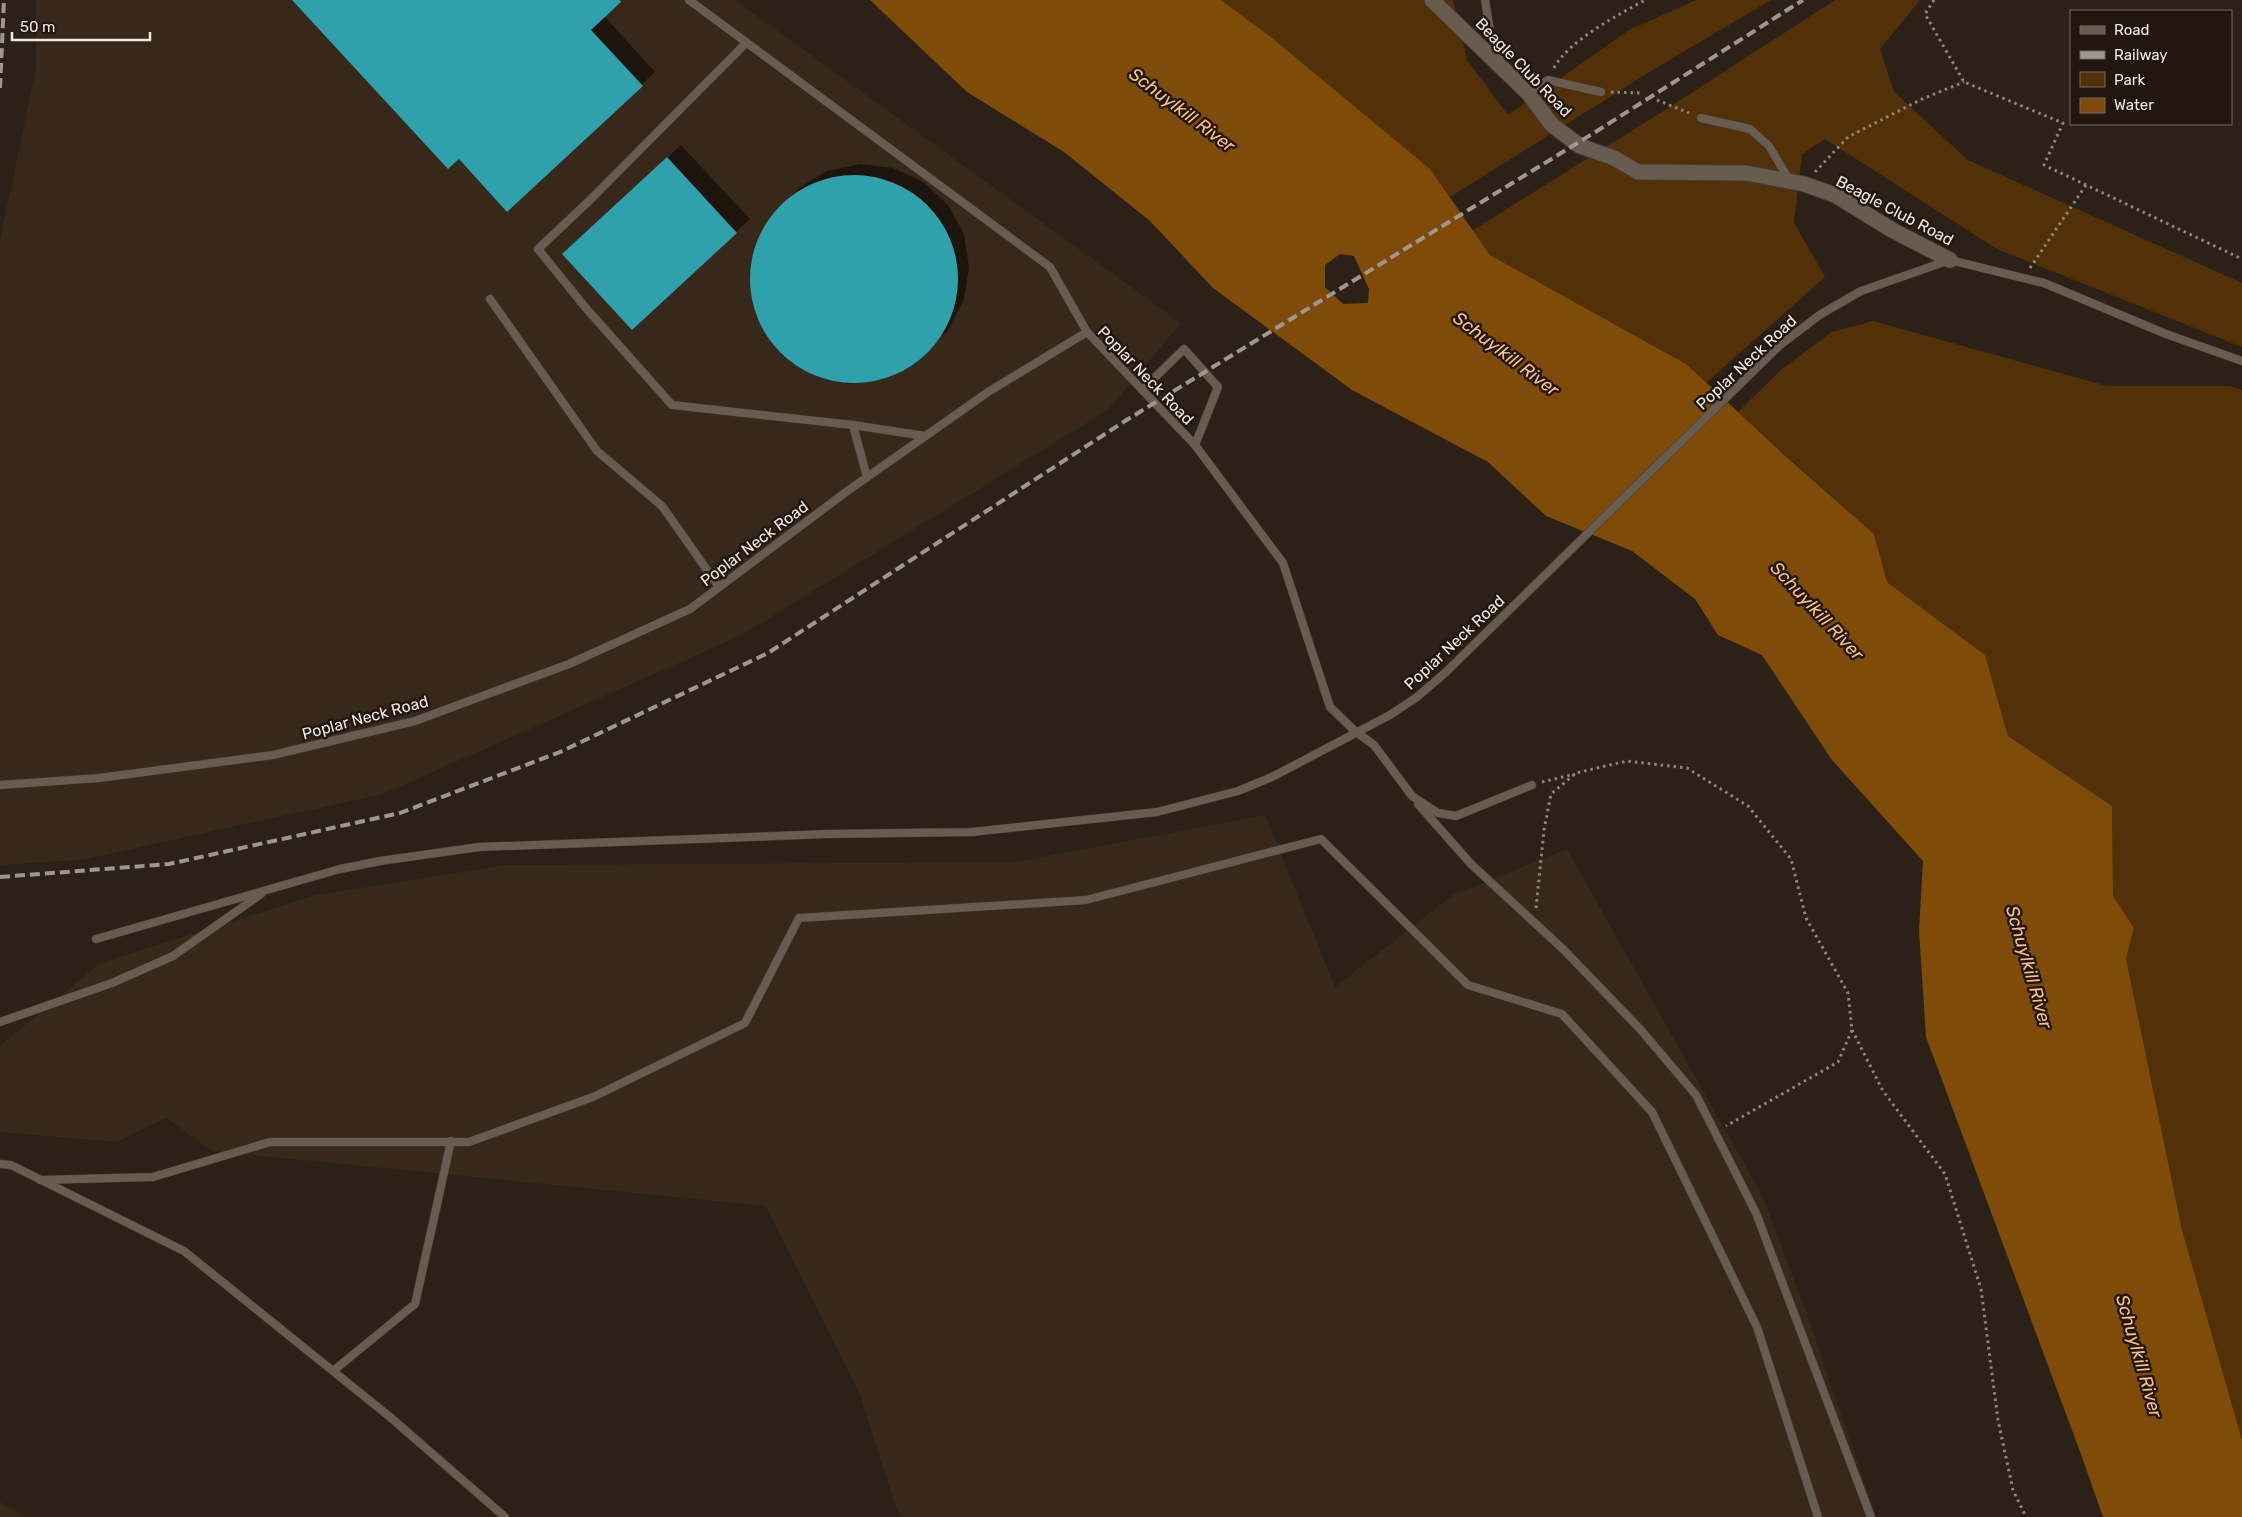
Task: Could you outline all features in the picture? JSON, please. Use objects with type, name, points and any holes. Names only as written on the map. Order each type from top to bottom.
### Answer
[{"type":"street","name":"Beagle Club Road","points":[[1432,0],[1528,93],[1552,125],[1580,146],[1614,158],[1638,172],[1746,173],[1797,183],[1835,195],[1892,230],[1950,260]]},
{"type":"lane","points":[[689,0],[1050,266],[1087,332]]},
{"type":"lane","points":[[1485,0],[1491,37],[1502,68]]},
{"type":"lane","points":[[746,43],[589,201],[538,249],[585,307],[672,405],[853,425],[925,436]]},
{"type":"lane","points":[[1528,93],[1548,80],[1601,92]]},
{"type":"lane","points":[[1702,118],[1750,128],[1769,146],[1797,183]]},
{"type":"lane","name":"Poplar Neck Road","points":[[1,781],[99,778],[273,755],[415,721],[569,664],[690,609],[867,477],[988,392],[1087,332],[1195,445],[1283,563],[1330,707],[1356,732],[1390,715],[1417,697],[1446,672],[1780,345],[1821,314],[1861,291],[1950,260]]},
{"type":"lane","name":"Beagle Club Road","points":[[1950,260],[2044,283],[2166,334],[2242,361]]},
{"type":"lane","points":[[490,299],[597,451],[662,506],[719,587]]},
{"type":"lane","points":[[1142,390],[1184,349],[1218,387],[1195,445]]},
{"type":"lane","points":[[853,425],[867,477]]},
{"type":"lane","points":[[96,939],[308,877],[372,863],[479,847],[828,834],[972,832],[1157,812],[1190,805],[1255,784],[1356,732],[1374,745],[1412,796],[1471,864],[1564,950],[1640,1029],[1696,1094],[1756,1213],[1871,1517]]},
{"type":"lane","points":[[1412,796],[1438,813],[1456,816],[1532,785]]},
{"type":"lane","points":[[40,1180],[153,1177],[270,1142],[469,1142],[593,1097],[745,1023],[799,918],[1086,900],[1321,839],[1468,985],[1562,1014],[1652,1112],[1757,1327],[1818,1517]]},
{"type":"lane","points":[[0,1022],[112,983],[173,956],[211,927],[266,890]]},
{"type":"lane","points":[[333,1371],[414,1304],[451,1142]]},
{"type":"lane","points":[[0,1164],[11,1166],[184,1250],[390,1417],[505,1517]]},
{"type":"path","points":[[1548,80],[1560,56],[1609,19],[1645,0]]},
{"type":"path","points":[[1934,0],[1925,14],[1964,82],[2063,123],[2044,165],[2242,260]]},
{"type":"path","points":[[1797,183],[1848,137],[1922,99],[1964,82]]},
{"type":"path","points":[[1601,92],[1641,93]]},
{"type":"path","points":[[1657,100],[1702,118]]},
{"type":"path","points":[[2024,277],[2086,185]]},
{"type":"path","points":[[1532,785],[1627,761],[1687,768],[1748,806],[1791,859],[1806,918],[1848,993],[1852,1030],[1883,1091],[1945,1174],[1980,1289],[1998,1420],[2013,1490],[2026,1517]]},
{"type":"path","points":[[1535,924],[1538,876],[1551,794],[1576,773]]},
{"type":"path","points":[[1716,1132],[1838,1062],[1852,1030]]},
{"type":"shaded area","points":[[36,0],[735,0],[1181,323],[1108,410],[740,636],[383,794],[81,860],[0,865],[0,240],[36,67]]},
{"type":"shaded area","points":[[1265,815],[1335,987],[1453,895],[1567,849],[1763,1197],[1807,1314],[1876,1517],[902,1517],[896,1508],[859,1392],[766,1206],[212,1151],[166,1118],[117,1142],[0,1132],[0,1046],[100,963],[316,895],[506,865],[1016,862]]},
{"type":"shaded area","points":[[0,1502],[27,1517],[0,1517]]},
{"type":"green space","points":[[1221,0],[1453,0],[1467,60],[1508,115],[1629,30],[1696,0],[1771,0],[1656,68],[1450,197],[1429,169],[1271,37]]},
{"type":"green space","points":[[1835,0],[1920,0],[1880,49],[1894,92],[1968,160],[2242,283],[2242,347],[1997,249],[1825,139],[1802,154],[1794,223],[1825,277],[1706,383],[1686,364],[1490,255],[1473,230],[1665,110]]},
{"type":"green space","points":[[1873,321],[2107,386],[2230,386],[2242,390],[2242,1440],[2182,1230],[2126,957],[2134,928],[2113,896],[2112,806],[2008,736],[1985,655],[1887,582],[1874,534],[1738,412],[1782,369],[1832,332]]},
{"type":"water","name":"Schuylkill River","points":[[870,0],[1221,0],[1271,37],[1430,169],[1490,255],[1686,364],[1874,534],[1887,582],[1985,655],[2008,736],[2112,806],[2113,896],[2134,928],[2126,958],[2182,1230],[2242,1440],[2242,1517],[2103,1517],[1926,1037],[1919,931],[1923,861],[1832,760],[1762,655],[1718,635],[1695,599],[1632,551],[1546,516],[1488,462],[1352,390],[1213,288],[1150,221],[1064,152],[967,92]],"holes":[[[1340,254],[1354,256],[1369,289],[1368,303],[1343,304],[1325,287],[1325,265]]]},
{"type":"building","points":[[292,0],[620,0],[621,2],[591,30],[643,86],[507,212],[459,159],[448,169]]},
{"type":"building","points":[[667,157],[737,233],[632,330],[562,254]]},
{"type":"building","points":[[844,175],[864,175],[884,179],[903,187],[928,205],[941,221],[950,239],[958,269],[954,309],[950,319],[941,337],[928,353],[912,366],[884,379],[864,383],[844,383],[824,379],[805,371],[788,360],[773,345],[762,328],[754,309],[750,289],[750,269],[754,249],[762,230],[773,213],[788,198],[805,187],[824,179]]},
{"type":"railway","points":[[0,88],[4,0]]},
{"type":"railway","points":[[0,877],[169,864],[400,813],[560,752],[768,653],[1125,421],[1597,131],[1803,0]]}]
